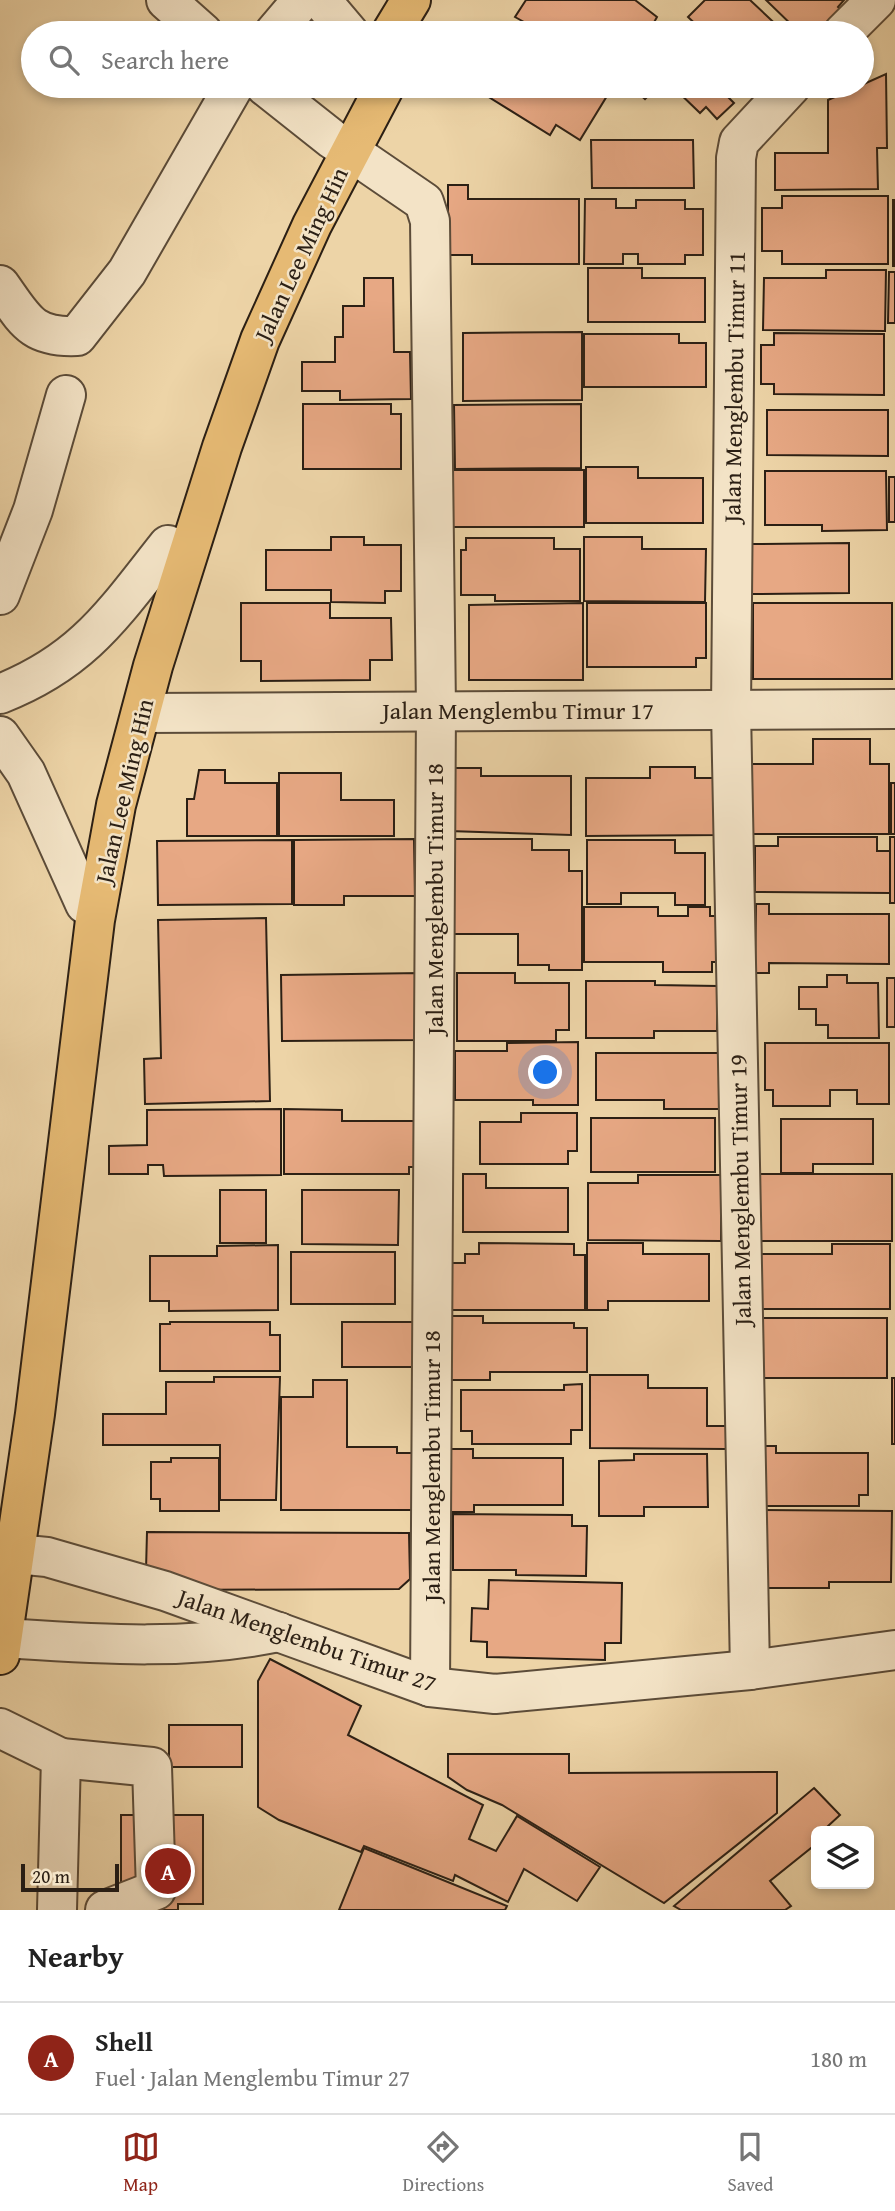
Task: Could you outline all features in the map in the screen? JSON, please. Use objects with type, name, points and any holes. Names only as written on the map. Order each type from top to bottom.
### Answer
[{"type":"main road","points":[[398,21],[411,0]]},
{"type":"main road","points":[[421,21],[432,0]]},
{"type":"main road","name":"Jalan Lee Ming Hin","points":[[1,1647],[9,1554],[35,1414],[95,920],[116,805],[141,713],[222,447],[260,340],[358,98]]},
{"type":"main road","name":"Jalan Lee Ming Hin","points":[[0,1496],[30,1301],[53,1106],[85,904],[120,712],[167,545],[230,368],[278,251],[341,145],[376,98]]},
{"type":"street","points":[[166,0],[190,21]]},
{"type":"street","points":[[285,21],[303,0]]},
{"type":"street","points":[[321,0],[339,21]]},
{"type":"street","points":[[856,21],[876,0]]},
{"type":"street","points":[[0,285],[31,329],[57,337],[77,336],[127,272],[227,98]]},
{"type":"street","name":"Jalan Menglembu Timur 18","points":[[280,98],[341,145],[424,202],[430,221],[436,709],[430,1687]]},
{"type":"street","name":"Jalan Menglembu Timur 11","points":[[731,710],[736,158],[739,142],[780,98]]},
{"type":"street","points":[[0,595],[33,510],[66,394]]},
{"type":"street","points":[[0,694],[34,680],[73,655],[111,617],[167,545]]},
{"type":"street","name":"Jalan Menglembu Timur 17","points":[[141,713],[436,709],[895,709]]},
{"type":"street","name":"Jalan Menglembu Timur 19","points":[[731,710],[750,1670]]},
{"type":"street","points":[[0,736],[26,773],[85,904]]},
{"type":"street","name":"Jalan Menglembu Timur 27","points":[[9,1554],[47,1557],[165,1591],[430,1687],[495,1695],[750,1670],[895,1650]]},
{"type":"street","points":[[136,1647],[165,1591]]},
{"type":"street","points":[[1,1647],[136,1647],[229,1643],[279,1632]]},
{"type":"street","points":[[0,1728],[61,1758],[152,1767],[156,1890],[105,1910]]},
{"type":"street","points":[[57,1910],[61,1758]]},
{"type":"building","points":[[526,0],[635,0],[657,17],[655,21],[522,21],[515,17]]},
{"type":"building","points":[[705,0],[750,0],[772,21],[692,21],[688,17]]},
{"type":"building","points":[[766,0],[844,0],[838,7],[846,15],[840,21],[788,21]]},
{"type":"building","points":[[886,74],[887,148],[877,148],[878,189],[775,190],[775,153],[828,153],[828,100],[874,98],[874,79]]},
{"type":"building","points":[[490,98],[606,98],[580,140],[556,125],[550,135]]},
{"type":"building","points":[[684,98],[729,98],[734,103],[717,119],[706,107],[700,113]]},
{"type":"building","points":[[591,140],[693,140],[694,188],[592,188]]},
{"type":"building","points":[[448,185],[468,185],[468,199],[579,199],[579,264],[472,264],[472,255],[448,255]]},
{"type":"building","points":[[782,196],[888,196],[888,264],[782,264],[782,251],[762,251],[762,208],[782,208]]},
{"type":"building","points":[[585,199],[616,199],[616,208],[636,208],[636,200],[685,200],[685,209],[703,209],[703,255],[685,255],[685,264],[638,264],[638,254],[623,254],[623,264],[584,264]]},
{"type":"building","points":[[895,200],[895,266],[893,266]]},
{"type":"building","points":[[588,268],[642,268],[642,278],[705,278],[705,322],[588,322]]},
{"type":"building","points":[[826,270],[886,270],[885,331],[763,330],[764,278],[826,278]]},
{"type":"building","points":[[889,272],[895,272],[895,323],[888,323]]},
{"type":"building","points":[[364,278],[393,278],[394,352],[410,352],[411,399],[340,400],[340,391],[302,391],[302,362],[335,362],[335,337],[343,337],[343,306],[364,306]]},
{"type":"building","points":[[582,332],[582,400],[463,401],[463,333]]},
{"type":"building","points":[[774,333],[884,334],[884,395],[774,394],[774,384],[761,384],[761,345],[774,345]]},
{"type":"building","points":[[584,334],[679,334],[679,343],[706,343],[706,387],[584,387]]},
{"type":"building","points":[[303,404],[391,404],[391,414],[401,414],[401,469],[303,469]]},
{"type":"building","points":[[581,404],[581,468],[455,469],[454,405]]},
{"type":"building","points":[[767,410],[888,410],[888,456],[767,455]]},
{"type":"building","points":[[586,467],[638,467],[638,478],[703,478],[703,523],[586,523]]},
{"type":"building","points":[[449,470],[584,470],[584,527],[449,527]]},
{"type":"building","points":[[765,471],[886,471],[887,530],[822,531],[822,525],[765,525]]},
{"type":"building","points":[[889,477],[895,477],[895,522],[889,522]]},
{"type":"building","points":[[331,537],[364,537],[364,545],[401,545],[401,591],[385,591],[385,603],[331,602],[331,590],[266,590],[266,550],[331,550]]},
{"type":"building","points":[[584,537],[642,537],[642,549],[706,549],[705,602],[584,601]]},
{"type":"building","points":[[466,538],[554,538],[554,549],[580,549],[580,601],[495,601],[495,595],[461,595],[461,550],[466,550]]},
{"type":"building","points":[[849,543],[849,593],[752,594],[752,544]]},
{"type":"building","points":[[241,603],[330,603],[330,618],[391,618],[392,660],[370,660],[370,680],[261,681],[261,661],[241,661]]},
{"type":"building","points":[[583,603],[583,680],[469,680],[469,605]]},
{"type":"building","points":[[587,603],[706,603],[706,658],[696,658],[696,667],[587,667]]},
{"type":"building","points":[[753,603],[892,603],[892,679],[753,679]]},
{"type":"building","points":[[813,739],[870,739],[870,764],[889,764],[889,834],[751,834],[751,764],[813,764]]},
{"type":"building","points":[[650,767],[695,767],[695,778],[720,778],[721,835],[586,836],[586,778],[650,778]]},
{"type":"building","points":[[449,768],[481,768],[481,776],[571,776],[571,835],[449,831]]},
{"type":"building","points":[[199,770],[225,770],[225,783],[277,783],[277,836],[187,836],[187,799],[194,799]]},
{"type":"building","points":[[279,773],[341,773],[341,800],[394,800],[394,836],[279,836]]},
{"type":"building","points":[[891,783],[895,783],[895,834],[891,834]]},
{"type":"building","points":[[778,837],[877,837],[877,851],[890,851],[890,893],[755,892],[755,846],[778,846]]},
{"type":"building","points":[[890,837],[895,837],[895,903],[890,903]]},
{"type":"building","points":[[414,839],[415,896],[344,896],[344,905],[294,905],[294,840]]},
{"type":"building","points":[[448,839],[532,839],[532,850],[569,850],[569,871],[582,871],[582,970],[549,970],[549,965],[518,965],[518,934],[448,934]]},
{"type":"building","points":[[292,840],[292,904],[158,905],[157,841]]},
{"type":"building","points":[[587,840],[675,840],[675,853],[705,853],[705,905],[675,905],[675,893],[621,893],[621,904],[587,904]]},
{"type":"building","points":[[756,904],[769,904],[769,914],[889,914],[889,964],[769,963],[769,973],[755,973]]},
{"type":"building","points":[[584,907],[658,907],[658,916],[688,916],[688,907],[710,907],[710,916],[723,916],[723,962],[712,962],[712,972],[663,972],[663,962],[584,962]]},
{"type":"building","points":[[266,918],[270,1101],[145,1104],[144,1059],[161,1058],[158,920]]},
{"type":"building","points":[[421,973],[422,1040],[282,1041],[281,975]]},
{"type":"building","points":[[457,973],[515,973],[515,983],[569,983],[569,1030],[556,1030],[556,1041],[457,1041]]},
{"type":"building","points":[[827,975],[847,975],[847,983],[878,983],[879,1038],[828,1038],[828,1025],[816,1025],[816,1009],[799,1009],[799,987],[827,987]]},
{"type":"building","points":[[887,978],[895,978],[895,1027],[887,1027]]},
{"type":"building","points":[[586,981],[655,981],[655,985],[717,986],[717,1031],[654,1031],[654,1038],[586,1038]]},
{"type":"building","points":[[578,1042],[578,1105],[533,1105],[533,1100],[455,1100],[455,1051],[507,1051],[507,1043]]},
{"type":"building","points":[[765,1043],[889,1043],[889,1104],[857,1104],[857,1090],[830,1090],[830,1106],[773,1106],[773,1090],[765,1090]]},
{"type":"building","points":[[596,1053],[722,1053],[722,1109],[664,1109],[664,1100],[596,1100]]},
{"type":"building","points":[[281,1109],[281,1175],[164,1176],[163,1165],[148,1165],[148,1174],[109,1174],[109,1146],[147,1145],[147,1110]]},
{"type":"building","points":[[284,1109],[342,1110],[342,1121],[418,1121],[418,1167],[409,1167],[409,1174],[284,1174]]},
{"type":"building","points":[[521,1113],[577,1113],[577,1151],[568,1151],[568,1164],[480,1164],[480,1122],[521,1122]]},
{"type":"building","points":[[591,1118],[715,1118],[715,1172],[591,1172]]},
{"type":"building","points":[[781,1119],[873,1119],[873,1164],[813,1164],[813,1173],[781,1173]]},
{"type":"building","points":[[463,1174],[486,1174],[486,1188],[568,1188],[568,1232],[463,1232]]},
{"type":"building","points":[[755,1174],[892,1174],[892,1241],[755,1241]]},
{"type":"building","points":[[638,1175],[721,1175],[721,1241],[588,1240],[588,1183],[638,1183]]},
{"type":"building","points":[[220,1190],[266,1190],[266,1243],[220,1243]]},
{"type":"building","points":[[302,1190],[399,1190],[398,1245],[302,1244]]},
{"type":"building","points":[[479,1243],[574,1244],[574,1255],[585,1255],[585,1310],[451,1310],[451,1263],[465,1263],[465,1254],[479,1254]]},
{"type":"building","points":[[587,1243],[643,1243],[643,1254],[709,1254],[709,1301],[608,1301],[608,1310],[587,1310]]},
{"type":"building","points":[[832,1244],[890,1244],[890,1309],[755,1309],[755,1254],[832,1254]]},
{"type":"building","points":[[278,1245],[278,1310],[169,1311],[169,1301],[150,1301],[150,1256],[217,1256],[217,1246]]},
{"type":"building","points":[[291,1252],[395,1252],[395,1304],[291,1304]]},
{"type":"building","points":[[447,1316],[483,1316],[483,1323],[574,1323],[574,1328],[587,1328],[587,1372],[490,1372],[490,1380],[447,1380]]},
{"type":"building","points":[[757,1318],[887,1318],[887,1378],[757,1378]]},
{"type":"building","points":[[270,1322],[270,1335],[280,1335],[280,1371],[160,1371],[160,1324]]},
{"type":"building","points":[[342,1322],[419,1322],[419,1367],[342,1367]]},
{"type":"building","points":[[590,1375],[648,1375],[648,1388],[707,1388],[707,1426],[726,1426],[726,1449],[590,1448]]},
{"type":"building","points":[[214,1377],[280,1377],[276,1500],[220,1500],[220,1445],[103,1445],[103,1414],[166,1414],[166,1382],[214,1382]]},
{"type":"building","points":[[892,1378],[895,1378],[895,1444],[892,1444]]},
{"type":"building","points":[[313,1380],[347,1380],[347,1447],[397,1447],[397,1453],[419,1453],[419,1510],[281,1510],[281,1397],[313,1397]]},
{"type":"building","points":[[582,1384],[582,1430],[571,1430],[571,1444],[472,1444],[472,1431],[461,1431],[461,1390],[564,1390],[564,1385]]},
{"type":"building","points":[[758,1446],[776,1446],[776,1453],[868,1453],[868,1495],[859,1495],[859,1506],[758,1506]]},
{"type":"building","points":[[451,1449],[473,1449],[473,1458],[563,1458],[563,1505],[474,1505],[474,1512],[451,1512]]},
{"type":"building","points":[[634,1454],[707,1454],[708,1507],[644,1507],[644,1516],[599,1516],[599,1461],[634,1460]]},
{"type":"building","points":[[171,1458],[219,1458],[219,1511],[160,1511],[160,1499],[151,1499],[151,1462],[171,1462]]},
{"type":"building","points":[[757,1510],[892,1511],[891,1582],[829,1582],[829,1588],[756,1588]]},
{"type":"building","points":[[453,1514],[572,1515],[572,1526],[587,1526],[586,1576],[516,1575],[516,1570],[453,1570]]},
{"type":"building","points":[[147,1532],[409,1533],[410,1579],[399,1589],[169,1590],[146,1570]]},
{"type":"building","points":[[489,1580],[622,1583],[621,1643],[605,1643],[605,1660],[487,1657],[487,1642],[471,1641],[472,1608],[488,1609]]},
{"type":"building","points":[[270,1659],[361,1706],[348,1735],[483,1805],[469,1839],[496,1851],[517,1816],[600,1867],[577,1901],[524,1869],[508,1902],[455,1875],[453,1881],[364,1846],[361,1852],[279,1820],[258,1807],[258,1681]]},
{"type":"building","points":[[169,1725],[242,1725],[242,1767],[169,1767]]},
{"type":"building","points":[[448,1754],[569,1754],[569,1773],[777,1772],[777,1813],[664,1903],[502,1805],[467,1790],[448,1777]]},
{"type":"building","points":[[814,1788],[840,1815],[828,1826],[811,1826],[811,1848],[770,1881],[791,1906],[785,1910],[681,1910],[674,1906]]},
{"type":"building","points":[[121,1815],[203,1815],[203,1904],[178,1904],[178,1910],[141,1910],[121,1904]]},
{"type":"building","points":[[364,1848],[507,1906],[505,1910],[339,1910]]},
{"type":"place","name":"Shell","points":[[168,1871]]}]
